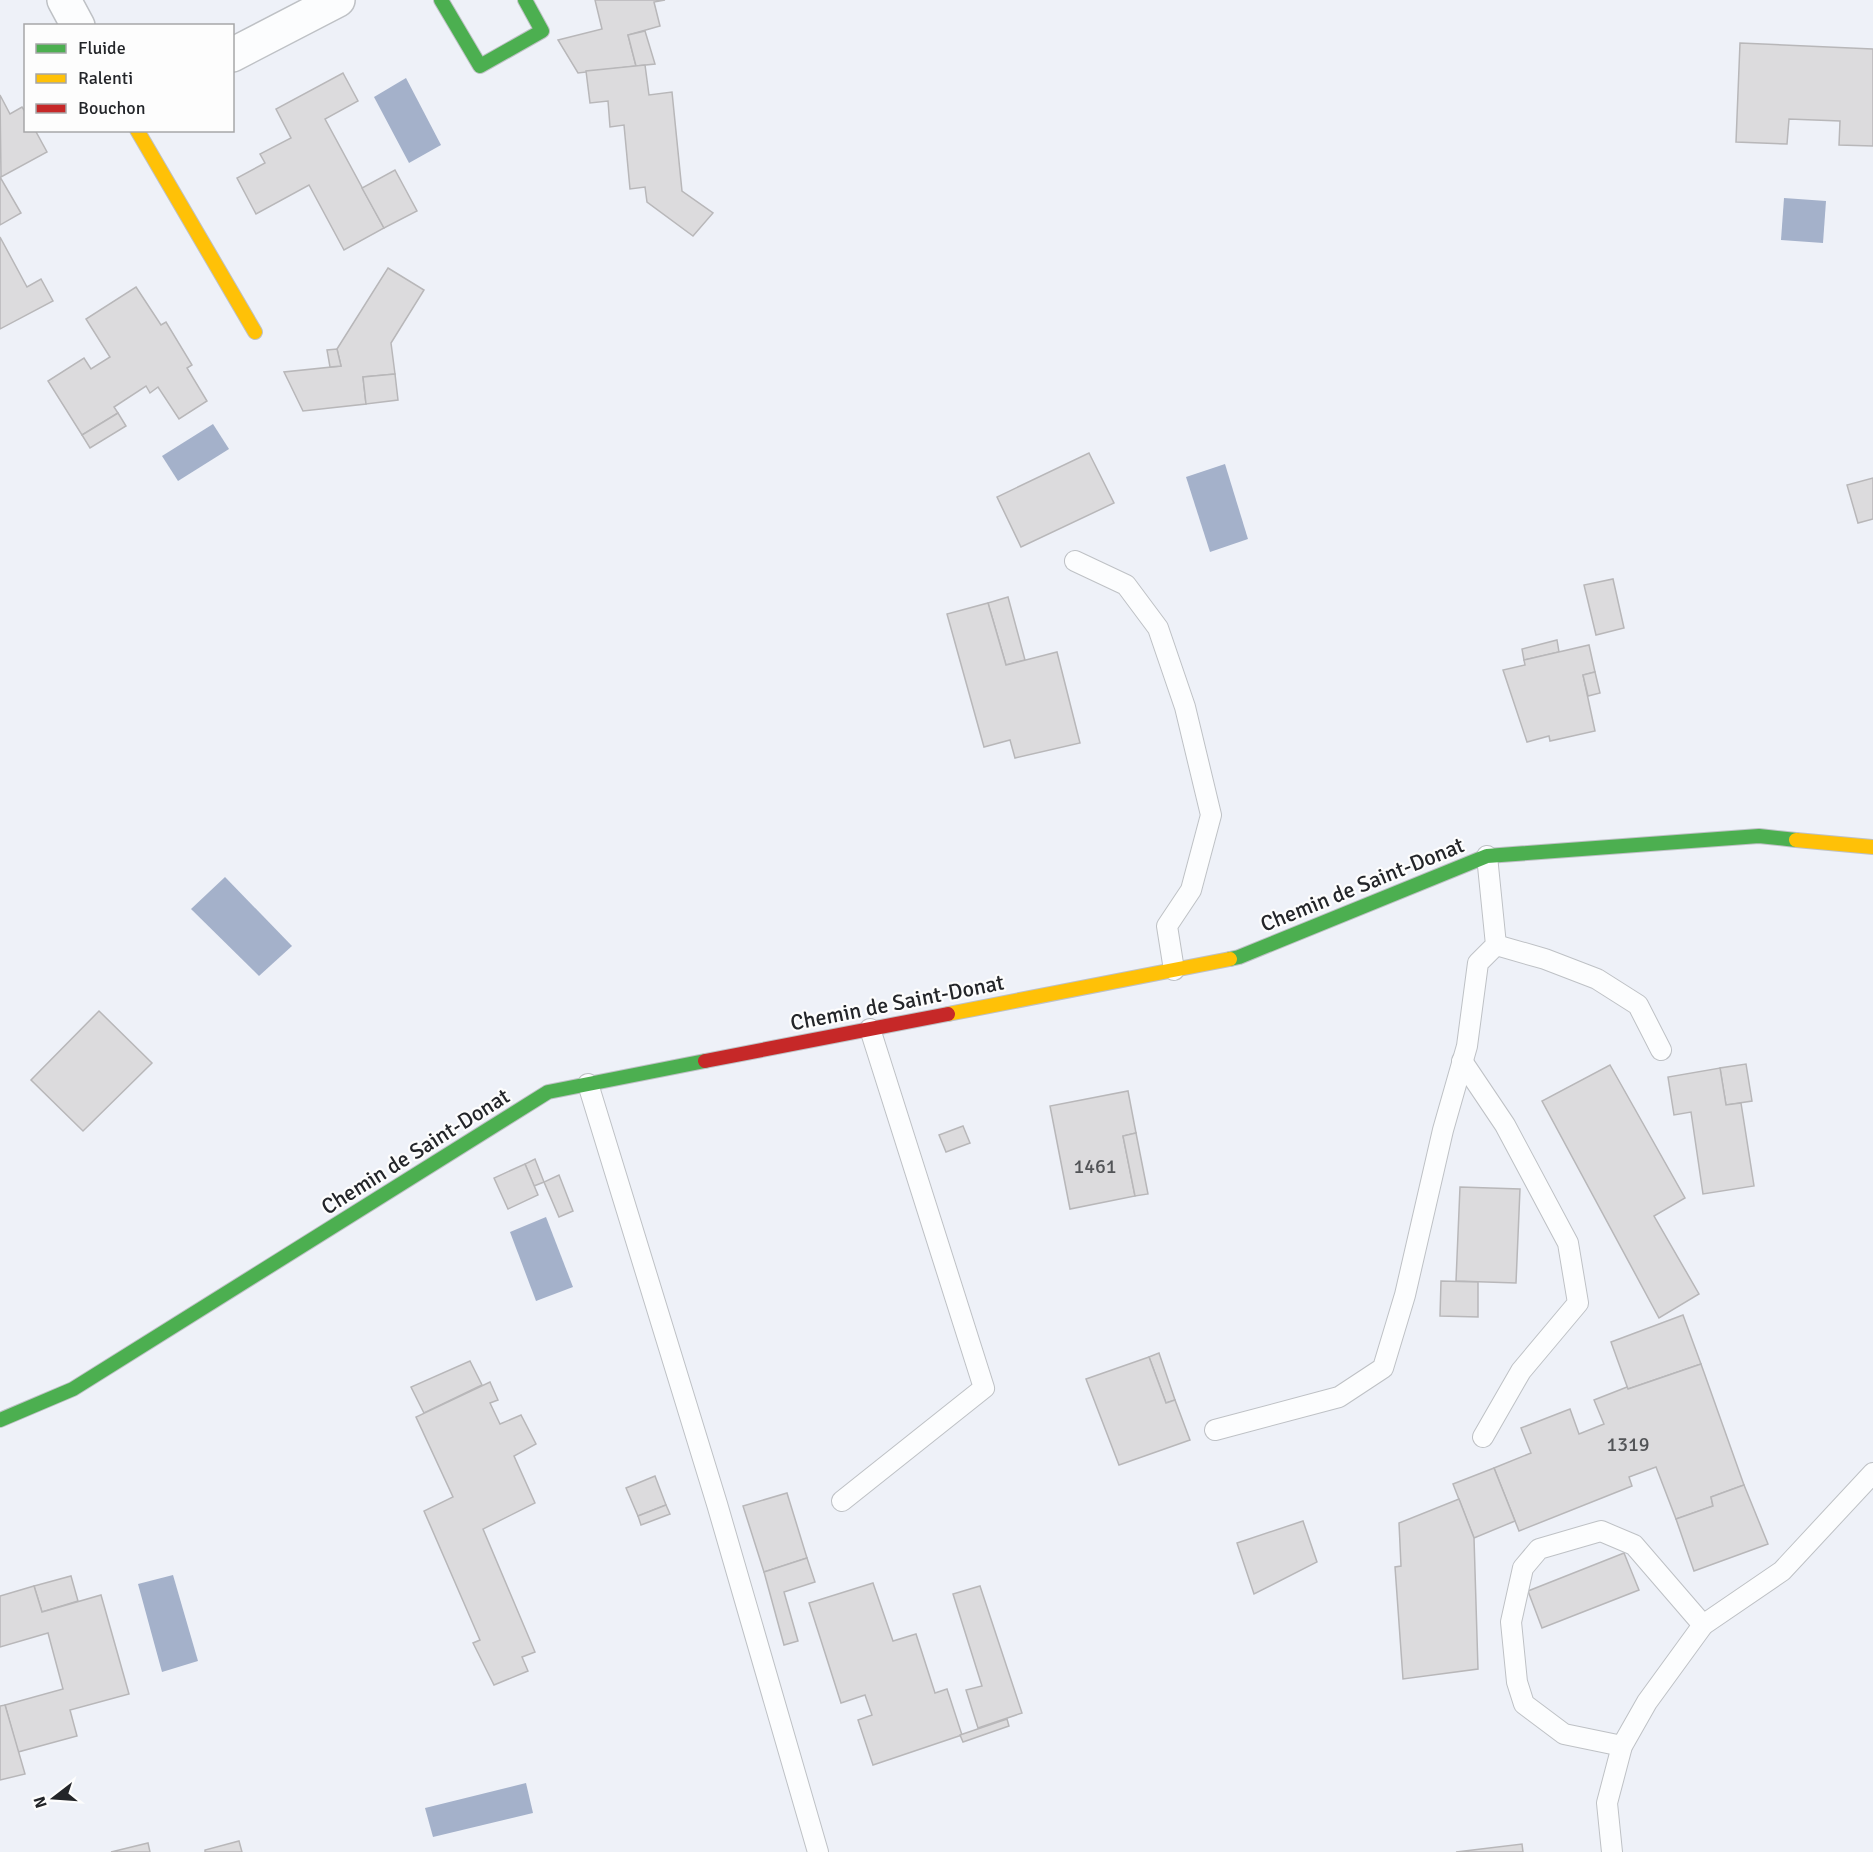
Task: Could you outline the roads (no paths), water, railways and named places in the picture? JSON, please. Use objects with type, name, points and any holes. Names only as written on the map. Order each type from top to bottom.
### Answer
[{"type":"street","points":[[64,0],[77,24]]},
{"type":"street","points":[[234,54],[338,0]]},
{"type":"street","points":[[441,0],[480,66],[542,31],[525,0]]},
{"type":"street","points":[[138,132],[255,332]]},
{"type":"street","name":"Chemin de Saint-Donat","points":[[0,1420],[73,1389],[548,1092],[1239,957],[1487,856],[1759,836],[1873,847]]},
{"type":"lane","points":[[1075,561],[1126,585],[1158,628],[1185,707],[1211,815],[1191,890],[1167,926],[1174,970]]},
{"type":"lane","points":[[1487,856],[1496,945]]},
{"type":"lane","points":[[1496,945],[1597,979],[1638,1005],[1661,1050]]},
{"type":"lane","points":[[1215,1431],[1338,1397],[1383,1368],[1405,1295],[1443,1130],[1467,1046],[1478,963],[1496,945]]},
{"type":"lane","points":[[842,1502],[984,1388],[870,1029]]},
{"type":"lane","points":[[1462,1061],[1504,1125],[1568,1243],[1578,1303],[1521,1371],[1483,1437]]},
{"type":"lane","points":[[588,1084],[717,1504],[818,1852]]},
{"type":"lane","points":[[1612,1852],[1607,1803],[1622,1746],[1647,1702],[1703,1625],[1782,1571],[1873,1473]]},
{"type":"lane","points":[[1622,1746],[1564,1734],[1524,1704],[1517,1682],[1511,1622],[1523,1568],[1539,1550],[1601,1531],[1634,1545],[1703,1625]]},
{"type":"water","points":[[406,78],[441,145],[409,163],[374,97]]},
{"type":"water","points":[[1784,198],[1826,201],[1823,243],[1781,240]]},
{"type":"water","points":[[213,424],[229,449],[178,481],[162,456]]},
{"type":"water","points":[[1225,464],[1248,539],[1210,552],[1186,477]]},
{"type":"water","points":[[225,877],[292,946],[259,976],[191,909]]},
{"type":"water","points":[[546,1217],[573,1287],[536,1301],[510,1232]]},
{"type":"water","points":[[173,1575],[198,1661],[162,1672],[138,1584]]},
{"type":"water","points":[[526,1783],[533,1813],[433,1837],[425,1808]]}]
